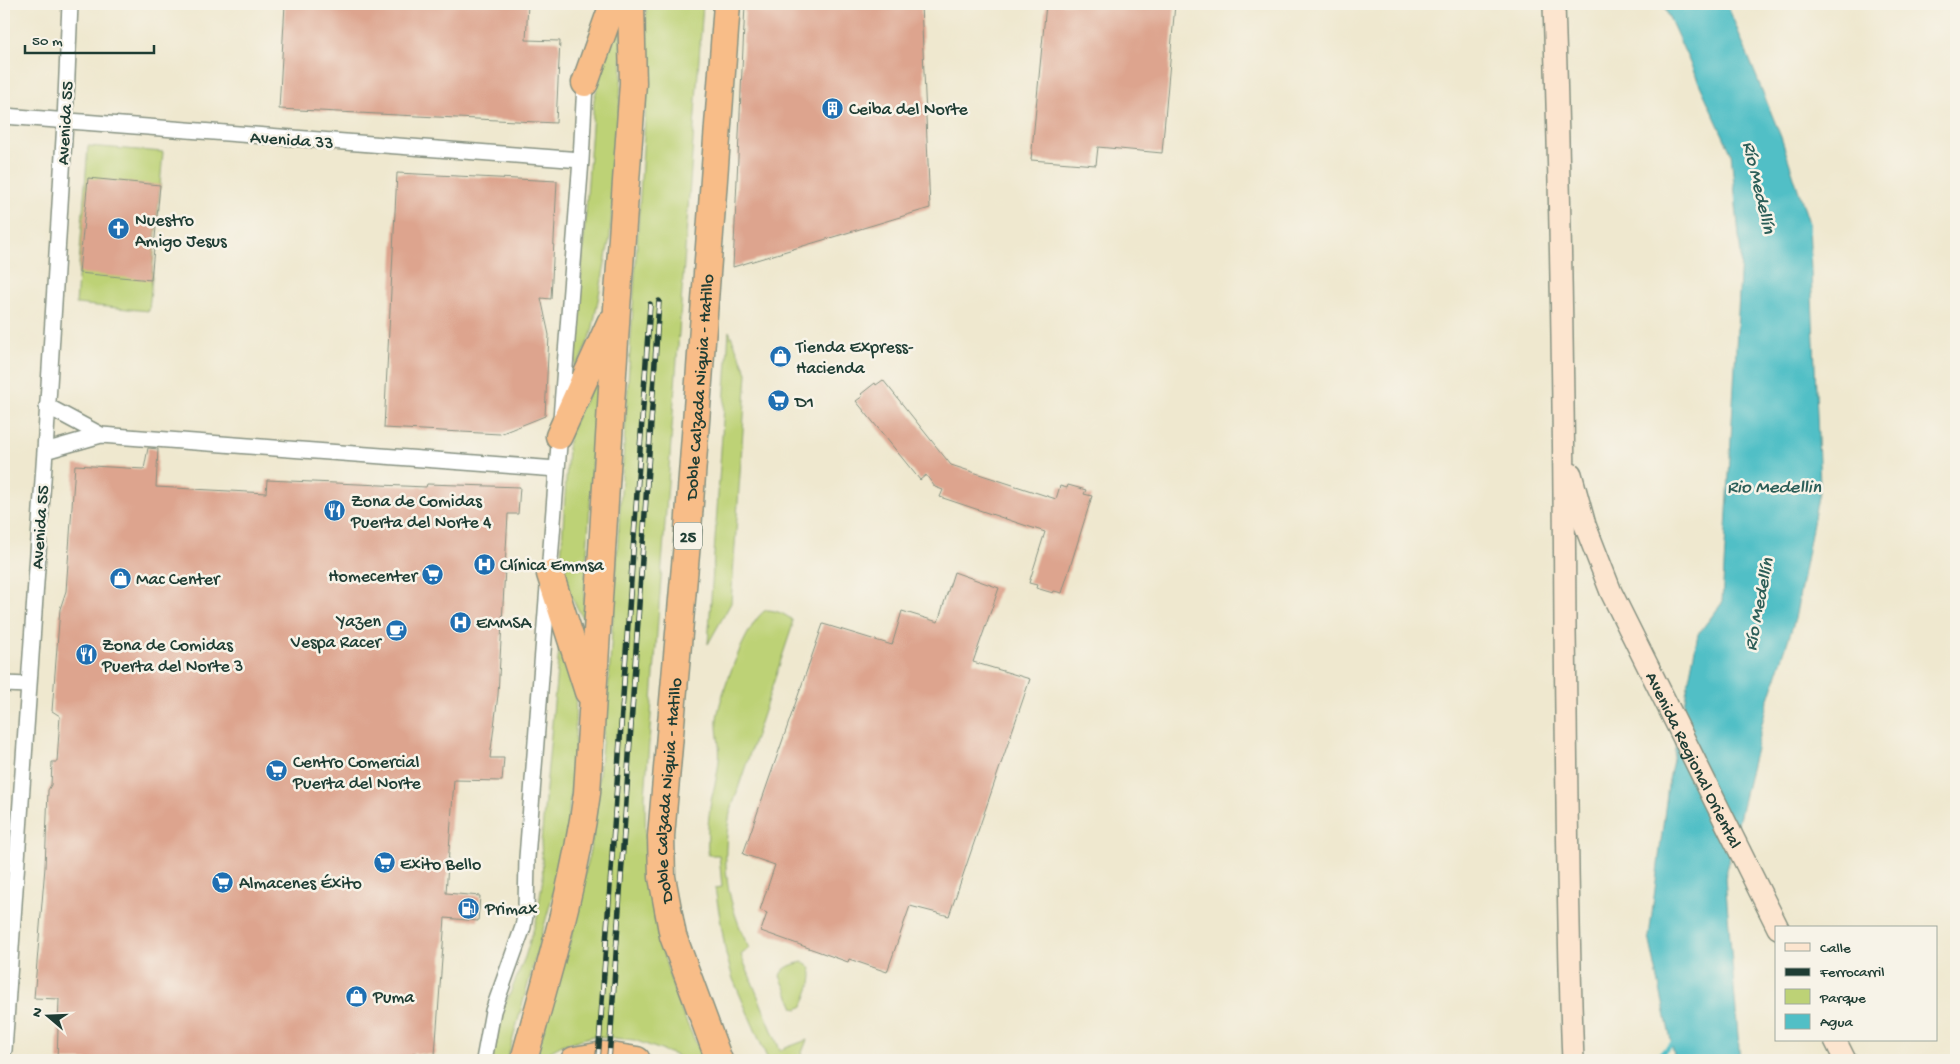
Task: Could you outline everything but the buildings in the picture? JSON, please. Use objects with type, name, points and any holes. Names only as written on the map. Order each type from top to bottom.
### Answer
[{"type":"highway","points":[[585,83],[613,4]]},
{"type":"highway","points":[[524,1060],[572,885],[587,793],[633,83],[630,4]]},
{"type":"highway","name":"Doble Calzada Niquia - Hatillo","points":[[719,1060],[673,936],[662,877],[661,836],[687,543],[727,4]]},
{"type":"highway","points":[[559,436],[617,308]]},
{"type":"highway","points":[[550,574],[592,706]]},
{"type":"highway","points":[[574,1060],[604,1055],[637,1060]]},
{"type":"main road","points":[[1554,4],[1560,167],[1566,814],[1569,961],[1574,1060]]},
{"type":"main road","name":"Avenida Regional Oriental","points":[[1563,443],[1585,525],[1611,592],[1777,926]]},
{"type":"main road","points":[[1836,1042],[1845,1060]]},
{"type":"street","name":"Avenida 55","points":[[4,1050],[45,451],[65,122],[70,4]]},
{"type":"street","points":[[484,1060],[494,1011],[523,927],[526,910],[527,858],[581,160],[585,83]]},
{"type":"street","name":"Avenida 33","points":[[4,116],[581,160]]},
{"type":"street","points":[[47,406],[101,435]]},
{"type":"street","points":[[45,451],[101,435],[557,469]]},
{"type":"street","points":[[4,684],[28,684]]},
{"type":"green space","points":[[646,4],[703,4],[645,797],[646,866],[658,936],[678,1004],[704,1060],[685,1060],[634,1040],[593,1036],[562,1045],[535,1060],[571,938],[592,840],[609,678],[647,87]]},
{"type":"green space","points":[[620,11],[622,71],[610,237],[592,332],[574,375],[594,99]]},
{"type":"green space","points":[[88,146],[163,152],[149,311],[76,304]]},
{"type":"green space","points":[[729,331],[747,373],[731,603],[708,644]]},
{"type":"green space","points":[[598,374],[583,619],[560,575],[569,432]]},
{"type":"green space","points":[[766,610],[786,616],[792,620],[792,627],[730,813],[726,849],[727,882],[735,914],[749,948],[741,955],[780,1050],[807,1040],[799,1060],[768,1060],[733,979],[726,954],[715,888],[722,887],[719,855],[708,855],[709,814],[718,770],[717,719],[719,708],[743,643],[759,616]]},
{"type":"green space","points":[[561,627],[576,672],[575,752],[567,830],[561,865],[507,1060],[490,1060],[495,1022],[509,996],[525,957],[537,918],[543,877],[541,842]]},
{"type":"green space","points":[[803,962],[808,965],[812,976],[810,988],[803,1006],[798,1009],[794,1008],[780,976],[786,968]]},
{"type":"water","name":"Rio Medellin","points":[[1663,4],[1727,4],[1781,137],[1809,223],[1820,486],[1795,619],[1765,711],[1725,878],[1740,1060],[1675,1060],[1649,937],[1668,785],[1698,634],[1722,603],[1741,257],[1731,153]]},
{"type":"waterway","points":[[1653,1060],[1677,1040]]},
{"type":"railway","points":[[609,1060],[659,301]]},
{"type":"railway","points":[[598,1060],[650,304]]},
{"type":"place","name":"Ceiba del Norte","points":[[833,108]]},
{"type":"place","name":"Nuestro Amigo Jesus","points":[[119,229]]},
{"type":"place","name":"Tienda Express- Hacienda","points":[[780,356]]},
{"type":"place","name":"D1","points":[[779,401]]},
{"type":"place","name":"Zona de Comidas Puerta del Norte 4","points":[[335,510]]},
{"type":"place","name":"Clínica Emmsa","points":[[484,564]]},
{"type":"place","name":"Homecenter","points":[[433,575]]},
{"type":"place","name":"Mac Center","points":[[120,578]]},
{"type":"place","name":"EMMSA","points":[[460,622]]},
{"type":"place","name":"Yazen Vespa Racer","points":[[397,630]]},
{"type":"place","name":"Zona de Comidas Puerta del Norte 3","points":[[86,654]]},
{"type":"place","name":"Centro Comercial Puerta del Norte","points":[[277,771]]},
{"type":"place","name":"Exito Bello","points":[[384,863]]},
{"type":"place","name":"Almacenes Éxito","points":[[223,882]]},
{"type":"place","name":"Primax","points":[[469,908]]},
{"type":"place","name":"Puma","points":[[357,996]]},
{"type":"water label","name":"Río Medellín","points":[[1761,187]]},
{"type":"water label","name":"Río Medellín","points":[[1757,604]]}]
